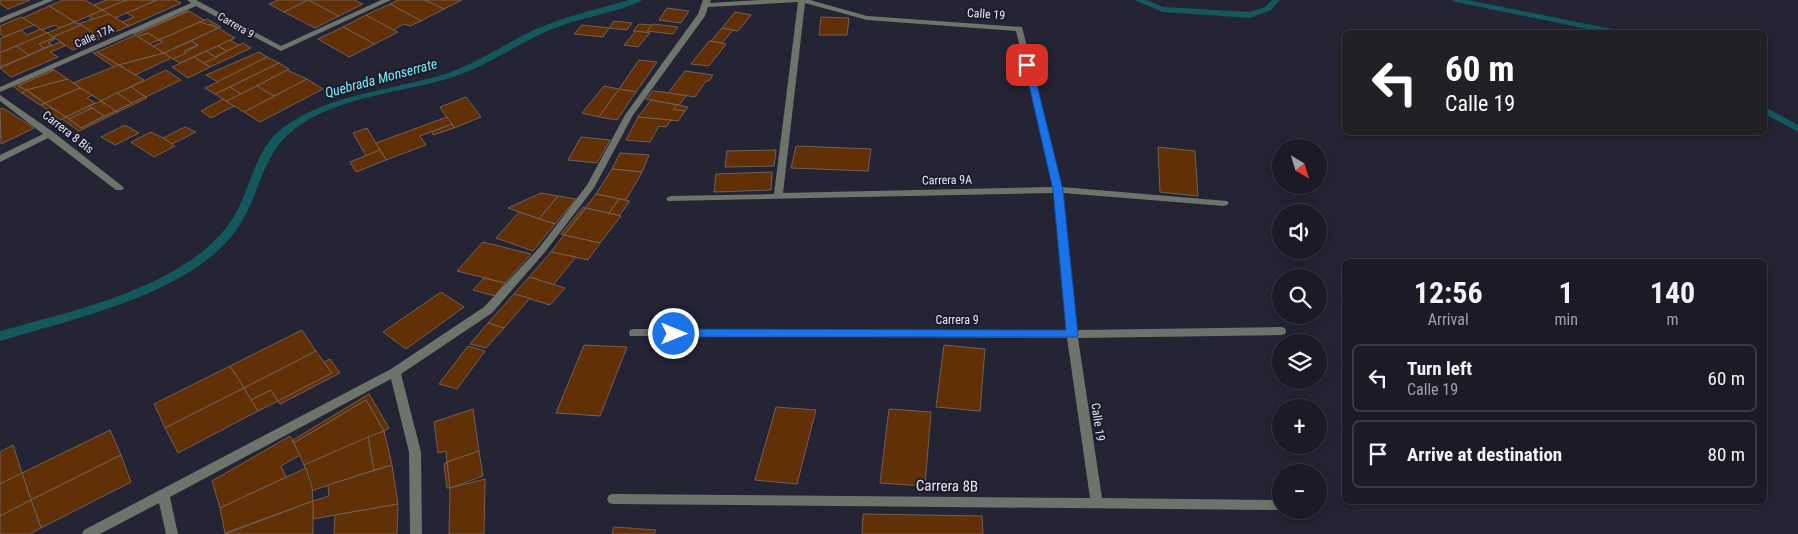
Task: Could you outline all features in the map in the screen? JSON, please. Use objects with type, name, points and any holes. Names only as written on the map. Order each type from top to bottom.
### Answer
[{"type":"street","points":[[0,21],[50,0]]},
{"type":"street","name":"Carrera 9","points":[[194,1],[281,49],[387,0]]},
{"type":"street","points":[[88,534],[395,372],[488,310],[542,250],[591,186],[629,115],[707,2],[802,0],[778,196]]},
{"type":"street","name":"Calle 19","points":[[802,0],[868,18],[1018,29],[1058,190],[1072,334],[1097,503]]},
{"type":"street","name":"Calle 17A","points":[[0,90],[194,1]]},
{"type":"street","name":"Carrera 8 Bis","points":[[0,97],[119,188]]},
{"type":"street","points":[[0,158],[50,134]]},
{"type":"street","name":"Carrera 9A","points":[[671,199],[1058,190],[1224,203]]},
{"type":"street","name":"Carrera 9","points":[[634,334],[1072,334],[1281,331]]},
{"type":"street","points":[[395,372],[415,452],[416,534]]},
{"type":"street","points":[[163,494],[172,534]]},
{"type":"street","name":"Carrera 8B","points":[[613,499],[1272,505]]},
{"type":"building","points":[[0,0],[30,0],[8,9],[0,4]]},
{"type":"building","points":[[63,0],[85,0],[102,10],[75,22],[49,6]]},
{"type":"building","points":[[106,0],[127,0],[102,10],[94,5]]},
{"type":"building","points":[[127,0],[157,0],[115,18],[102,10]]},
{"type":"building","points":[[157,0],[175,0],[181,3],[129,26],[122,22],[134,17],[127,13]]},
{"type":"building","points":[[278,0],[309,0],[284,12],[269,4]]},
{"type":"building","points":[[308,0],[339,16],[315,28],[284,12]]},
{"type":"building","points":[[308,0],[354,0],[363,4],[339,16]]},
{"type":"building","points":[[398,0],[425,0],[444,9],[421,21],[390,4]]},
{"type":"building","points":[[425,0],[462,0],[444,9]]},
{"type":"building","points":[[390,4],[421,21],[410,26],[404,24],[393,30],[366,15]]},
{"type":"building","points":[[49,6],[75,22],[59,28],[55,25],[42,30],[23,18]]},
{"type":"building","points":[[667,8],[689,11],[681,23],[659,20]]},
{"type":"building","points":[[102,10],[109,14],[92,21],[89,20],[92,18],[89,16]]},
{"type":"building","points":[[187,11],[189,11],[133,34]]},
{"type":"building","points":[[189,11],[204,20],[159,40],[148,33],[137,37],[135,35]]},
{"type":"building","points":[[735,12],[751,15],[738,31],[722,28]]},
{"type":"building","points":[[109,14],[129,26],[101,38],[78,24]]},
{"type":"building","points":[[366,15],[398,32],[375,44],[343,27]]},
{"type":"building","points":[[21,17],[34,25],[4,37],[0,34],[0,26]]},
{"type":"building","points":[[821,17],[849,18],[847,35],[819,35]]},
{"type":"building","points":[[207,19],[221,27],[218,28],[211,24],[207,26],[200,22]]},
{"type":"building","points":[[614,21],[632,23],[627,30],[609,28]]},
{"type":"building","points":[[75,22],[81,25],[53,37],[47,33]]},
{"type":"building","points":[[200,22],[218,28],[164,53],[153,46],[163,42],[159,40]]},
{"type":"building","points":[[639,24],[652,25],[648,33],[633,31]]},
{"type":"building","points":[[653,24],[678,27],[673,34],[647,31]]},
{"type":"building","points":[[81,25],[101,38],[73,50],[53,37]]},
{"type":"building","points":[[582,25],[609,28],[603,37],[574,34]]},
{"type":"building","points":[[343,27],[375,44],[349,57],[318,39]]},
{"type":"building","points":[[218,28],[235,38],[180,63],[173,59],[198,45],[191,41]]},
{"type":"building","points":[[722,28],[733,30],[722,43],[711,41]]},
{"type":"building","points":[[40,29],[47,33],[0,53],[0,39],[21,30],[27,35]]},
{"type":"building","points":[[636,31],[650,33],[638,47],[624,45]]},
{"type":"building","points":[[47,33],[54,38],[39,44],[44,48],[29,55],[16,46]]},
{"type":"building","points":[[148,33],[159,40],[149,44],[137,37]]},
{"type":"building","points":[[135,35],[164,53],[119,65],[97,52]]},
{"type":"building","points":[[54,38],[48,43],[52,45],[44,48],[39,44]]},
{"type":"building","points":[[230,40],[239,45],[227,51],[218,46]]},
{"type":"building","points":[[191,41],[198,45],[184,51],[186,53],[173,59],[164,53]]},
{"type":"building","points":[[709,41],[726,44],[709,66],[691,64]]},
{"type":"building","points":[[60,42],[65,46],[50,52],[58,57],[11,77],[0,68]]},
{"type":"building","points":[[243,43],[251,48],[210,67],[204,63]]},
{"type":"building","points":[[16,46],[29,55],[0,67],[0,53]]},
{"type":"building","points":[[218,46],[227,51],[215,57],[206,51]]},
{"type":"building","points":[[206,51],[218,57],[204,63],[194,57]]},
{"type":"building","points":[[97,52],[118,65],[114,67],[93,53]]},
{"type":"building","points":[[259,52],[267,57],[218,82],[206,75]]},
{"type":"building","points":[[164,53],[171,58],[135,75],[119,65]]},
{"type":"building","points":[[194,57],[210,67],[188,78],[172,67]]},
{"type":"building","points":[[267,57],[279,63],[215,94],[205,88]]},
{"type":"building","points":[[639,60],[657,62],[636,92],[619,89]]},
{"type":"building","points":[[279,63],[289,69],[241,94],[230,87]]},
{"type":"building","points":[[118,65],[144,80],[101,101],[73,83]]},
{"type":"building","points":[[52,69],[54,70],[18,86],[27,90],[22,93],[13,86]]},
{"type":"building","points":[[54,70],[68,79],[27,90],[18,86]]},
{"type":"building","points":[[166,70],[181,80],[146,97],[131,87]]},
{"type":"building","points":[[287,70],[307,79],[274,96],[257,86]]},
{"type":"building","points":[[685,71],[713,75],[709,81],[706,81],[695,97],[668,93]]},
{"type":"building","points":[[68,79],[80,88],[45,103],[27,90]]},
{"type":"building","points":[[307,79],[323,89],[260,122],[244,112]]},
{"type":"building","points":[[257,86],[274,96],[244,112],[226,101]]},
{"type":"building","points":[[604,86],[619,89],[599,117],[582,113]]},
{"type":"building","points":[[131,87],[146,97],[132,103],[117,93]]},
{"type":"building","points":[[230,87],[241,94],[226,101],[215,94]]},
{"type":"building","points":[[80,88],[92,95],[87,98],[95,103],[66,117],[45,103]]},
{"type":"building","points":[[619,89],[636,92],[617,120],[599,117]]},
{"type":"building","points":[[27,90],[45,103],[40,105],[22,93]]},
{"type":"building","points":[[653,91],[686,96],[679,105],[646,99]]},
{"type":"building","points":[[117,93],[132,103],[116,111],[101,101]]},
{"type":"building","points":[[144,97],[147,98],[118,112],[116,111]]},
{"type":"building","points":[[466,97],[481,117],[454,128],[440,107]]},
{"type":"building","points":[[223,99],[234,106],[211,118],[201,111]]},
{"type":"building","points":[[651,100],[677,105],[673,109],[685,111],[678,121],[638,117]]},
{"type":"building","points":[[101,101],[116,111],[104,116],[89,106]]},
{"type":"building","points":[[45,103],[66,117],[60,120],[41,105]]},
{"type":"building","points":[[677,105],[688,107],[685,111],[673,109]]},
{"type":"building","points":[[89,106],[92,108],[69,119],[66,117]]},
{"type":"building","points":[[3,108],[34,128],[1,144],[0,109]]},
{"type":"building","points":[[92,108],[104,116],[81,128],[69,119]]},
{"type":"building","points":[[116,111],[118,112],[79,131],[62,119],[66,117],[81,128]]},
{"type":"building","points":[[447,117],[452,124],[420,136],[426,145],[386,160],[376,143]]},
{"type":"building","points":[[638,117],[671,120],[666,127],[659,126],[650,142],[626,140]]},
{"type":"building","points":[[452,124],[454,128],[433,135],[432,132]]},
{"type":"building","points":[[125,125],[139,133],[115,145],[101,137]]},
{"type":"building","points":[[185,127],[196,132],[172,144],[163,138]]},
{"type":"building","points":[[367,128],[380,150],[366,156],[353,133]]},
{"type":"building","points":[[151,132],[175,146],[154,157],[131,142]]},
{"type":"building","points":[[581,137],[610,140],[597,163],[568,160]]},
{"type":"building","points":[[796,146],[871,149],[868,171],[791,168]]},
{"type":"building","points":[[1158,147],[1195,151],[1198,196],[1160,192]]},
{"type":"building","points":[[380,150],[386,160],[356,172],[350,162]]},
{"type":"building","points":[[776,150],[774,166],[725,167],[727,151]]},
{"type":"building","points":[[620,153],[649,155],[642,172],[612,169]]},
{"type":"building","points":[[612,169],[642,172],[626,200],[596,194]]},
{"type":"building","points":[[772,172],[771,190],[714,192],[716,174]]},
{"type":"building","points":[[541,193],[558,196],[539,219],[508,208]]},
{"type":"building","points":[[596,194],[619,199],[609,213],[585,208]]},
{"type":"building","points":[[558,196],[576,199],[555,224],[539,219]]},
{"type":"building","points":[[619,199],[630,201],[619,216],[609,213]]},
{"type":"building","points":[[583,207],[585,208],[564,235],[561,234]]},
{"type":"building","points":[[586,208],[621,216],[600,243],[564,235]]},
{"type":"building","points":[[519,212],[555,224],[533,251],[496,238]]},
{"type":"building","points":[[564,235],[600,243],[588,260],[551,252]]},
{"type":"building","points":[[483,242],[531,254],[505,283],[457,271]]},
{"type":"building","points":[[551,252],[576,257],[553,285],[529,277]]},
{"type":"building","points":[[529,277],[565,288],[550,305],[514,294]]},
{"type":"building","points":[[484,278],[505,283],[495,296],[473,290]]},
{"type":"building","points":[[441,292],[464,307],[406,349],[383,332]]},
{"type":"building","points":[[514,294],[530,298],[504,328],[488,323]]},
{"type":"building","points":[[488,323],[504,328],[486,348],[470,344]]},
{"type":"building","points":[[302,330],[316,351],[244,388],[230,366]]},
{"type":"building","points":[[584,345],[627,347],[600,416],[556,413]]},
{"type":"building","points":[[944,345],[985,349],[980,411],[936,407]]},
{"type":"building","points":[[468,346],[485,351],[457,389],[439,384]]},
{"type":"building","points":[[316,351],[332,373],[278,401],[271,390],[251,400],[244,388]]},
{"type":"building","points":[[330,359],[340,373],[280,404],[278,401],[332,373],[324,362]]},
{"type":"building","points":[[230,366],[244,388],[165,428],[154,404]]},
{"type":"building","points":[[244,388],[258,411],[178,453],[165,428]]},
{"type":"building","points":[[271,390],[278,401],[258,411],[251,400]]},
{"type":"building","points":[[369,394],[389,428],[384,431],[366,400],[294,443],[293,440]]},
{"type":"building","points":[[366,400],[384,431],[304,465],[294,443]]},
{"type":"building","points":[[776,407],[816,410],[797,484],[755,480]]},
{"type":"building","points":[[473,409],[479,451],[447,462],[446,451],[438,453],[434,422]]},
{"type":"building","points":[[889,409],[931,412],[925,486],[880,483]]},
{"type":"building","points":[[110,430],[121,455],[31,500],[22,473]]},
{"type":"building","points":[[384,431],[392,465],[374,470],[368,437]]},
{"type":"building","points":[[290,436],[300,455],[281,466],[286,477],[220,508],[212,481]]},
{"type":"building","points":[[368,437],[374,470],[311,491],[304,465]]},
{"type":"building","points":[[13,445],[22,473],[0,484],[0,452]]},
{"type":"building","points":[[479,451],[483,476],[450,488],[447,462]]},
{"type":"building","points":[[121,455],[131,482],[41,528],[31,500]]},
{"type":"building","points":[[447,462],[450,488],[447,488],[444,464]]},
{"type":"building","points":[[392,465],[398,504],[313,519],[313,501],[329,496],[328,485]]},
{"type":"building","points":[[306,468],[312,487],[313,501],[225,533],[220,508]]},
{"type":"building","points":[[22,473],[31,500],[0,516],[0,484]]},
{"type":"building","points":[[485,479],[484,534],[449,534],[450,488]]},
{"type":"building","points":[[31,500],[41,528],[30,534],[0,534],[0,516]]},
{"type":"building","points":[[313,501],[313,534],[225,534]]},
{"type":"building","points":[[398,504],[397,534],[334,534],[335,515]]},
{"type":"building","points":[[863,514],[982,516],[983,534],[862,534]]},
{"type":"building","points":[[614,527],[656,530],[654,534],[612,534]]},
{"type":"waterway","name":"Quebrada Monserrate","points":[[0,336],[93,309],[156,284],[185,269],[211,250],[232,228],[239,217],[268,151],[286,130],[305,118],[344,101],[429,81],[462,71],[518,41],[553,25],[638,0]]},
{"type":"waterway","points":[[1138,0],[1163,9],[1250,15],[1268,8],[1276,0]]},
{"type":"waterway","points":[[1456,0],[1602,30]]},
{"type":"waterway","points":[[1767,111],[1798,129]]},
{"type":"route","points":[[674,334],[1072,334],[1058,190],[1027,65]]}]
